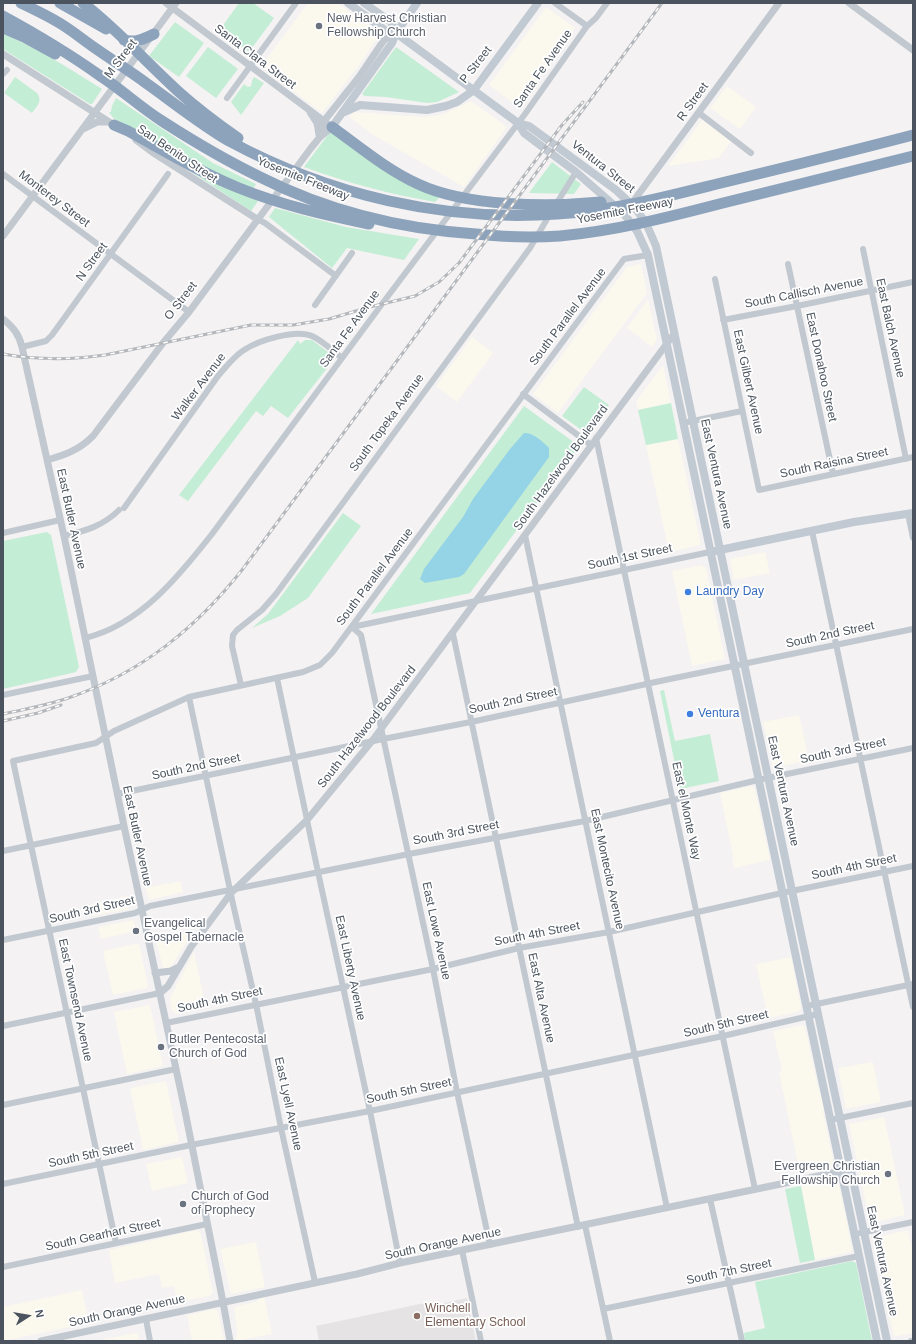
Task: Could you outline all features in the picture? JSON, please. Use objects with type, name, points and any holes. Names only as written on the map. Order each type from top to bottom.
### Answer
[{"type":"highway","name":"Yosemite Freeway","points":[[21,3],[57,22],[145,82],[204,125],[229,140],[273,162],[314,178],[370,196],[423,208],[449,212],[492,215],[547,215],[576,213],[607,208],[675,194]]},
{"type":"highway","points":[[60,3],[127,41],[138,41],[154,34]]},
{"type":"highway","points":[[83,3],[96,13],[180,94],[208,117],[273,162]]},
{"type":"highway","name":"Yosemite Freeway","points":[[3,16],[47,41],[99,75],[161,120],[198,143],[261,178],[303,196],[404,228],[502,236],[538,237],[589,232],[630,226],[913,156]]},
{"type":"highway","points":[[3,28],[24,37],[67,61],[99,75]]},
{"type":"highway","points":[[328,124],[404,176],[420,185],[442,193],[482,201],[541,205],[592,203],[641,196],[675,194],[895,140],[913,134]]},
{"type":"highway","points":[[114,125],[128,131],[211,176],[250,192],[294,207],[404,228]]},
{"type":"main road","name":"Ventura Street","points":[[348,3],[385,30],[396,33],[518,123],[529,126],[609,186],[631,204],[639,213],[646,223],[656,246]]},
{"type":"main road","name":"Ventura Street","points":[[364,3],[391,22],[396,33]]},
{"type":"main road","name":"O Street","points":[[328,124],[342,113],[392,43],[396,33],[417,3]]},
{"type":"main road","name":"P Street","points":[[342,113],[353,107],[365,105],[418,110],[436,109],[457,102],[474,90],[538,3]]},
{"type":"main road","points":[[355,95],[360,103],[365,105]]},
{"type":"main road","name":"Ventura Street","points":[[518,123],[524,133],[576,172],[624,214],[637,231],[648,255]]},
{"type":"main road","name":"East Ventura Avenue","points":[[656,246],[887,1341]]},
{"type":"main road","name":"East Ventura Avenue","points":[[648,255],[682,423],[877,1341]]},
{"type":"main road","name":"South 1st Street","points":[[710,552],[863,520],[910,513]]},
{"type":"street","name":"Santa Clara Street","points":[[166,3],[175,6],[211,37],[328,124]]},
{"type":"street","points":[[227,98],[296,3]]},
{"type":"street","points":[[555,3],[587,26]]},
{"type":"street","name":"Santa Fe Avenue","points":[[85,638],[104,633],[129,619],[162,592],[174,580],[212,534],[518,123],[587,26],[596,18],[606,3]]},
{"type":"street","name":"R Street","points":[[624,214],[779,3]]},
{"type":"street","points":[[849,3],[913,50]]},
{"type":"street","name":"M Street","points":[[3,236],[175,6]]},
{"type":"street","name":"O Street","points":[[47,460],[85,445],[93,436],[163,343],[189,312],[257,219],[320,137],[384,40],[396,33]]},
{"type":"street","name":"San Benito Street","points":[[3,54],[114,125],[152,152],[265,223],[336,276]]},
{"type":"street","points":[[309,110],[317,123],[320,137]]},
{"type":"street","points":[[699,113],[751,153]]},
{"type":"street","points":[[83,129],[102,121],[114,125]]},
{"type":"street","name":"South Topeka Avenue","points":[[240,685],[232,646],[233,635],[241,625],[262,610],[276,594],[530,248],[576,172]]},
{"type":"street","name":"Monterey Street","points":[[3,174],[189,312]]},
{"type":"street","name":"N Street","points":[[22,347],[40,343],[49,339],[168,174]]},
{"type":"street","name":"East Balch Avenue","points":[[863,249],[906,459]]},
{"type":"street","points":[[315,305],[352,253]]},
{"type":"street","name":"South Parallel Avenue","points":[[13,761],[96,744],[114,731],[189,697],[302,672],[320,665],[332,653],[352,627],[624,259],[648,255]]},
{"type":"street","name":"East Donahoo Street","points":[[788,264],[833,474]]},
{"type":"street","name":"East Gilbert Avenue","points":[[715,278],[759,490]]},
{"type":"street","name":"South Callisch Avenue","points":[[723,320],[913,282]]},
{"type":"street","name":"East Butler Avenue","points":[[3,319],[19,336],[64,536],[176,1069],[224,1302],[230,1341]]},
{"type":"street","name":"Walker Avenue","points":[[64,536],[97,526],[122,509],[218,376],[245,349],[273,338],[303,334],[315,337],[342,358]]},
{"type":"street","name":"South Hazelwood Boulevard","points":[[160,993],[168,986],[179,966],[203,930],[232,891],[307,820],[372,741],[674,334]]},
{"type":"street","points":[[523,394],[591,445]]},
{"type":"street","points":[[682,423],[742,411]]},
{"type":"street","name":"East el Monte Way","points":[[596,438],[755,1189]]},
{"type":"street","name":"South Raisina Street","points":[[759,490],[913,457]]},
{"type":"street","points":[[910,513],[913,538]]},
{"type":"street","points":[[3,533],[60,520]]},
{"type":"street","points":[[812,531],[884,872],[911,985],[913,1007]]},
{"type":"street","name":"East Montecito Avenue","points":[[525,535],[667,1208]]},
{"type":"street","name":"South 1st Street","points":[[352,627],[710,552]]},
{"type":"street","name":"East Lowe Avenue","points":[[352,627],[361,635],[380,730],[409,854],[490,1245]]},
{"type":"street","name":"South 2nd Street","points":[[117,794],[471,722],[560,702],[913,629]]},
{"type":"street","name":"East Alta Avenue","points":[[452,634],[545,1073],[610,1341]]},
{"type":"street","points":[[3,695],[93,676]]},
{"type":"street","name":"East Liberty Avenue","points":[[277,678],[370,1111],[400,1263]]},
{"type":"street","name":"East Lyell Avenue","points":[[189,697],[315,1282]]},
{"type":"street","name":"South 3rd Street","points":[[3,940],[135,912],[165,903],[232,891],[318,872],[585,820],[758,780],[913,748]]},
{"type":"street","name":"East Townsend Avenue","points":[[13,761],[116,1243]]},
{"type":"street","points":[[3,851],[124,826]]},
{"type":"street","name":"South 4th Street","points":[[166,1023],[433,969],[519,948],[609,932],[782,893],[913,866]]},
{"type":"street","points":[[155,973],[171,971],[179,966]]},
{"type":"street","points":[[806,1006],[911,985]]},
{"type":"street","points":[[3,1026],[160,993]]},
{"type":"street","name":"South 5th Street","points":[[3,1184],[191,1145],[370,1111],[723,1036],[818,1014]]},
{"type":"street","points":[[3,1105],[176,1069]]},
{"type":"street","points":[[830,1120],[913,1103]]},
{"type":"street","name":"South Orange Avenue","points":[[41,1341],[66,1338],[146,1318],[400,1263],[841,1172],[850,1168]]},
{"type":"street","points":[[710,1199],[742,1341]]},
{"type":"street","points":[[854,1235],[913,1222]]},
{"type":"street","name":"South Gearhart Street","points":[[3,1267],[207,1224]]},
{"type":"street","points":[[462,1250],[481,1341]]},
{"type":"street","name":"South 7th Street","points":[[603,1309],[859,1256]]},
{"type":"street","points":[[146,1318],[150,1341]]},
{"type":"shaded area","points":[[308,3],[338,3],[376,32],[377,38],[360,64],[322,113],[261,66]]},
{"type":"shaded area","points":[[546,7],[575,28],[518,107],[489,85]]},
{"type":"shaded area","points":[[727,86],[756,107],[740,129],[710,108]]},
{"type":"shaded area","points":[[471,101],[507,127],[464,187],[375,136],[349,117],[354,112],[423,117],[433,116],[444,114]]},
{"type":"shaded area","points":[[702,120],[731,141],[719,158],[668,166]]},
{"type":"shaded area","points":[[641,264],[647,293],[558,413],[533,394],[627,267]]},
{"type":"shaded area","points":[[648,299],[657,340],[652,347],[627,328]]},
{"type":"shaded area","points":[[472,337],[493,353],[457,402],[436,386]]},
{"type":"shaded area","points":[[663,365],[671,403],[638,410],[636,401]]},
{"type":"shaded area","points":[[678,439],[701,545],[669,552],[646,445]]},
{"type":"shaded area","points":[[765,552],[770,573],[734,580],[730,559]]},
{"type":"shaded area","points":[[701,565],[706,568],[725,659],[692,666],[672,571]]},
{"type":"shaded area","points":[[799,715],[809,760],[773,768],[763,722]]},
{"type":"shaded area","points":[[752,786],[755,789],[770,860],[734,868],[733,856],[720,793]]},
{"type":"shaded area","points":[[180,881],[183,892],[149,900],[146,888]]},
{"type":"shaded area","points":[[127,896],[128,909],[94,916],[91,904]]},
{"type":"shaded area","points":[[133,920],[136,931],[101,939],[98,927]]},
{"type":"shaded area","points":[[193,932],[170,968],[163,968],[156,940]]},
{"type":"shaded area","points":[[139,943],[148,986],[147,988],[113,995],[103,951]]},
{"type":"shaded area","points":[[194,952],[206,1008],[176,1014],[172,1011],[170,1000],[171,996]]},
{"type":"shaded area","points":[[791,957],[801,1008],[798,1012],[768,1018],[756,964]]},
{"type":"shaded area","points":[[150,1005],[163,1066],[127,1074],[114,1012]]},
{"type":"shaded area","points":[[802,1025],[805,1027],[818,1087],[822,1095],[823,1112],[834,1164],[833,1167],[800,1174],[779,1072],[782,1071],[773,1031]]},
{"type":"shaded area","points":[[873,1062],[881,1102],[846,1109],[838,1068]]},
{"type":"shaded area","points":[[166,1081],[179,1142],[143,1150],[130,1088]]},
{"type":"shaded area","points":[[884,1117],[905,1215],[870,1223],[849,1124]]},
{"type":"shaded area","points":[[182,1157],[188,1183],[152,1191],[146,1164]]},
{"type":"shaded area","points":[[832,1179],[836,1180],[839,1184],[852,1249],[851,1252],[815,1260],[801,1186]]},
{"type":"shaded area","points":[[197,1230],[201,1234],[213,1292],[210,1296],[177,1302],[174,1286],[162,1288],[159,1274],[115,1283],[109,1250]]},
{"type":"shaded area","points":[[908,1230],[913,1253],[913,1333],[894,1337],[873,1238]]},
{"type":"shaded area","points":[[256,1242],[265,1287],[231,1294],[220,1249]]},
{"type":"shaded area","points":[[82,1290],[89,1323],[3,1341],[3,1307]]},
{"type":"shaded area","points":[[264,1296],[272,1334],[236,1341],[237,1328],[234,1308],[255,1302]]},
{"type":"shaded area","name":"Winchell Elementary School","points":[[467,1298],[476,1341],[319,1341],[316,1326],[434,1301],[435,1305]]},
{"type":"shaded area","points":[[215,1309],[218,1311],[224,1341],[192,1341],[187,1315]]},
{"type":"shaded area","points":[[136,1333],[138,1334],[139,1341],[96,1341]]},
{"type":"green space","points":[[239,3],[253,3],[274,18],[249,52],[219,31]]},
{"type":"green space","points":[[175,22],[204,43],[179,77],[149,56]]},
{"type":"green space","points":[[3,34],[41,52],[102,89],[92,104],[90,104],[3,49]]},
{"type":"green space","points":[[208,47],[238,69],[216,98],[186,76]]},
{"type":"green space","points":[[396,47],[459,92],[437,102],[427,103],[386,97],[365,96],[362,94]]},
{"type":"green space","points":[[15,77],[39,96],[39,103],[32,113],[4,93]]},
{"type":"green space","points":[[254,77],[264,83],[241,115],[231,102],[244,84],[248,87],[251,86]]},
{"type":"green space","points":[[116,98],[213,163],[256,184],[253,189],[195,164],[114,119],[109,112],[111,112]]},
{"type":"green space","points":[[330,132],[440,196],[435,202],[369,188],[304,167]]},
{"type":"green space","points":[[173,160],[235,191],[258,201],[251,211]]},
{"type":"green space","points":[[552,162],[581,184],[574,194],[529,193]]},
{"type":"green space","points":[[275,208],[346,227],[419,239],[404,260],[347,248],[332,268],[269,217]]},
{"type":"green space","points":[[298,340],[300,344],[305,340],[312,340],[335,358],[288,418],[271,406],[263,416],[256,411],[188,501],[179,495]]},
{"type":"green space","points":[[584,387],[609,405],[587,434],[562,416]]},
{"type":"green space","points":[[671,403],[678,439],[646,445],[638,410]]},
{"type":"green space","points":[[524,406],[579,446],[470,593],[371,614]]},
{"type":"green space","points":[[343,513],[361,526],[308,598],[280,616],[252,628],[268,614]]},
{"type":"green space","points":[[47,532],[51,535],[79,667],[76,672],[3,689],[3,541]]},
{"type":"green space","points":[[664,690],[675,741],[710,734],[719,781],[680,789],[660,691]]},
{"type":"green space","points":[[801,1186],[815,1260],[800,1263],[785,1189]]},
{"type":"green space","points":[[852,1261],[856,1263],[872,1341],[745,1341],[744,1333],[765,1328],[755,1282]]},
{"type":"water","points":[[524,433],[528,433],[541,440],[549,448],[549,457],[464,574],[459,577],[425,583],[420,579],[424,569],[463,517],[473,499],[510,449]]},
{"type":"railway","points":[[3,714],[63,700],[97,687],[121,675],[166,646],[206,611],[242,570],[662,3]]},
{"type":"railway","points":[[3,354],[54,359],[105,355],[251,325],[293,325],[329,319],[415,296],[439,282],[459,263],[562,125],[583,102]]},
{"type":"railway","points":[[3,721],[38,713],[61,705]]},
{"type":"place","name":"New Harvest Christian Fellowship Church","points":[[319,26]]},
{"type":"place","name":"Laundry Day","points":[[688,592]]},
{"type":"place","name":"Ventura","points":[[690,714]]},
{"type":"place","name":"Evangelical Gospel Tabernacle","points":[[136,931]]},
{"type":"place","name":"Butler Pentecostal Church of God","points":[[161,1047]]},
{"type":"place","name":"Evergreen Christian Fellowship Church","points":[[888,1174]]},
{"type":"place","name":"Church of God of Prophecy","points":[[183,1204]]},
{"type":"place","name":"Winchell Elementary School","points":[[417,1316]]}]
